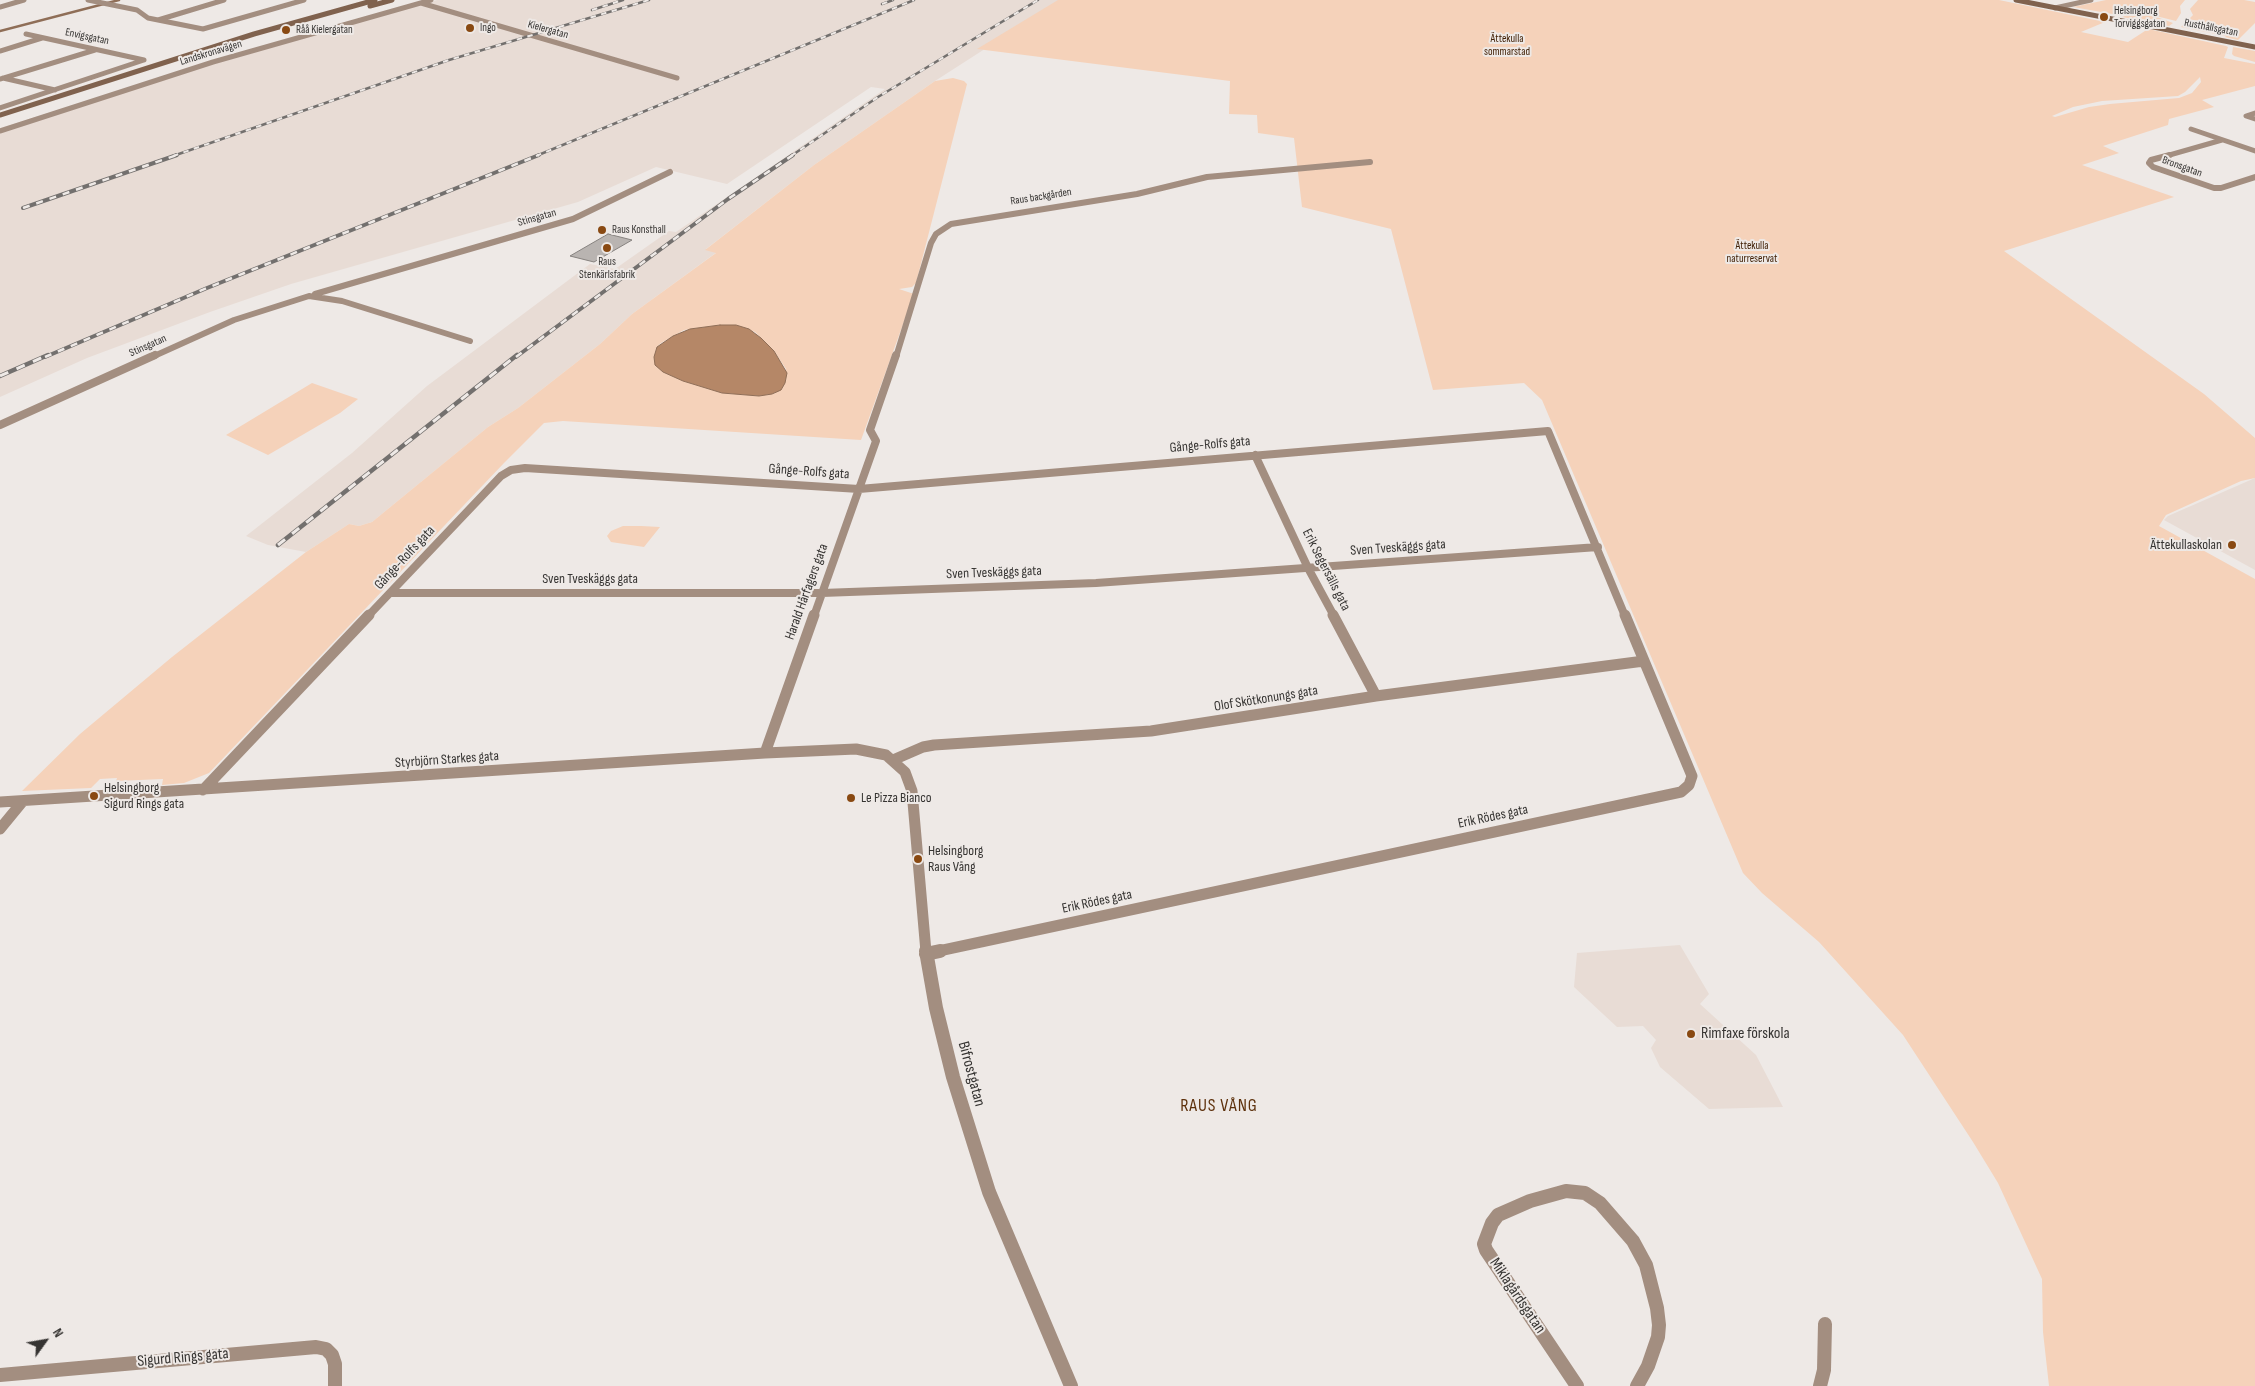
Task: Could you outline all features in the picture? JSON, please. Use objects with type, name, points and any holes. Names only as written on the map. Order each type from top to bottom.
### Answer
[{"type":"main road","name":"Landskronavägen","points":[[0,115],[254,34],[375,0]]},
{"type":"main road","name":"Landskronavägen","points":[[229,43],[392,0]]},
{"type":"main road","name":"Rusthållsgatan","points":[[2016,0],[2255,47]]},
{"type":"street","points":[[0,7],[24,0]]},
{"type":"street","points":[[88,0],[137,10],[148,18],[204,29],[304,0]]},
{"type":"street","points":[[156,20],[224,0]]},
{"type":"street","name":"Kielergatan","points":[[413,0],[677,78]]},
{"type":"street","name":"Landskronavägen","points":[[0,131],[213,62],[431,0]]},
{"type":"street","points":[[2055,8],[2091,0]]},
{"type":"street","name":"Envigsgatan","points":[[26,34],[144,60],[55,90]]},
{"type":"street","points":[[0,51],[43,38]]},
{"type":"street","points":[[1,78],[96,50]]},
{"type":"street","points":[[1,78],[55,90]]},
{"type":"street","points":[[0,108],[55,90]]},
{"type":"street","points":[[2255,114],[2246,116],[2255,119]]},
{"type":"street","points":[[2191,130],[2255,151]]},
{"type":"street","name":"Bronsgatan","points":[[2222,140],[2152,160],[2149,163],[2153,167],[2218,189],[2255,177]]},
{"type":"street","name":"Raus backgården","points":[[876,441],[870,430],[907,325],[931,243],[936,234],[944,228],[965,221],[1154,191],[1207,177],[1370,162]]},
{"type":"street","name":"Stinsgatan","points":[[0,424],[227,323],[309,296],[573,219],[670,172]]},
{"type":"street","name":"Stinsgatan","points":[[309,296],[342,301],[470,341]]},
{"type":"street","name":"Gånge-Rolfs gata","points":[[203,790],[501,476],[511,470],[525,468],[859,489],[1548,430]]},
{"type":"street","name":"Erik Rödes gata","points":[[926,954],[1681,792],[1689,784],[1692,776],[1548,430]]},
{"type":"street","name":"Harald Hårfagers gata","points":[[765,753],[876,441]]},
{"type":"street","name":"Erik Segersälls gata","points":[[1255,455],[1308,568],[1376,696]]},
{"type":"street","name":"Sven Tveskäggs gata","points":[[391,593],[822,593],[1096,583],[1598,547]]},
{"type":"street","name":"Olof Skötkonungs gata","points":[[893,760],[923,747],[934,745],[1151,731],[1376,696],[1644,661]]},
{"type":"street","name":"Styrbjörn Starkes gata","points":[[0,802],[765,753],[856,749],[878,752],[893,760]]},
{"type":"street","name":"Bifrostgatan","points":[[893,760],[905,772],[912,791],[926,954],[936,1008],[953,1077],[989,1192],[1071,1386]]},
{"type":"street","points":[[0,829],[23,801]]},
{"type":"street","name":"Miklagårdsgatan","points":[[1577,1386],[1486,1250],[1484,1244],[1492,1223],[1498,1215],[1530,1201],[1566,1191],[1585,1194],[1600,1203],[1633,1241],[1646,1265],[1657,1308],[1659,1325],[1658,1337],[1648,1366],[1637,1386]]},
{"type":"street","points":[[1820,1386],[1824,1370],[1824,1324]]},
{"type":"street","name":"Sigurd Rings gata","points":[[0,1375],[316,1347],[326,1349],[332,1355],[335,1364],[335,1386]]},
{"type":"shaded area","points":[[437,0],[1061,0],[935,81],[814,165],[706,249],[717,252],[632,314],[600,344],[518,408],[488,427],[372,522],[359,526],[349,524],[306,552],[268,545],[246,536],[352,453],[427,386],[590,264],[615,269],[669,231],[676,232],[885,89],[871,87],[727,184],[656,167],[578,202],[291,284],[210,312],[87,358],[0,397],[0,128],[126,89]]},
{"type":"shaded area","points":[[736,325],[749,329],[774,351],[787,373],[781,390],[759,396],[722,393],[683,381],[663,372],[655,365],[654,357],[657,347],[673,336],[690,329]]},
{"type":"shaded area","name":"Ättekullaskolan","points":[[2255,478],[2255,570],[2164,520],[2168,516]]},
{"type":"shaded area","name":"Rimfaxe förskola","points":[[1680,945],[1709,994],[1700,1004],[1756,1055],[1783,1107],[1709,1109],[1660,1067],[1651,1048],[1656,1040],[1643,1026],[1617,1027],[1574,987],[1577,953]]},
{"type":"green space","name":"Ättekulla naturreservat","points":[[1058,0],[1999,0],[2105,22],[2081,32],[2128,42],[2148,29],[2226,46],[2228,47],[2224,58],[2255,64],[2255,86],[2202,100],[2214,107],[2169,119],[2168,125],[2103,146],[2119,153],[2082,165],[2174,197],[2004,251],[2204,394],[2255,438],[2255,478],[2241,481],[2166,515],[2159,526],[2255,579],[2255,1386],[2049,1386],[2043,1332],[2042,1279],[1998,1183],[1903,1035],[1819,942],[1762,893],[1743,873],[1542,400],[1524,383],[1433,390],[1391,229],[1302,207],[1294,138],[1258,133],[1257,115],[1229,114],[1230,81],[977,49]],"holes":[[[2200,77],[2201,82],[2192,93],[2179,98],[2110,104],[2089,107],[2055,117],[2052,116],[2073,107],[2102,101],[2178,96],[2185,92]]]},
{"type":"green space","points":[[2106,0],[2185,0],[2180,6],[2181,13],[2176,21],[2148,14],[2127,12],[2118,15],[2073,7]]},
{"type":"green space","points":[[2198,0],[2244,0],[2255,2],[2255,23],[2238,40],[2181,27],[2193,15],[2190,9]]},
{"type":"green space","points":[[2130,14],[2154,16],[2173,23],[2169,26],[2122,17]]},
{"type":"green space","points":[[2233,47],[2255,51],[2255,62],[2234,56],[2232,54]]},
{"type":"green space","points":[[953,78],[964,81],[967,84],[916,283],[912,287],[899,289],[914,294],[861,440],[563,421],[544,423],[209,773],[184,783],[162,785],[163,779],[116,781],[117,778],[100,779],[91,788],[22,791],[80,734],[172,657],[306,552],[349,524],[359,526],[372,522],[488,427],[518,408],[600,344],[632,314],[716,253],[705,250],[814,165],[935,81]],"holes":[[[720,325],[736,325],[755,332],[774,351],[786,369],[775,393],[759,396],[722,393],[683,381],[663,372],[657,347],[661,343],[684,330]]]},
{"type":"green space","points":[[312,383],[358,399],[340,413],[268,455],[226,435]]},
{"type":"green space","points":[[623,526],[660,527],[644,547],[611,542],[607,536],[611,531]]},
{"type":"building","name":"Raus Stenkärlsfabrik","points":[[608,234],[632,240],[594,262],[570,256]]},
{"type":"waterway","points":[[0,31],[119,0]]},
{"type":"railway","points":[[592,10],[623,0]]},
{"type":"railway","points":[[173,156],[449,60],[649,0]]},
{"type":"railway","points":[[882,4],[893,0]]},
{"type":"railway","points":[[536,156],[914,0]]},
{"type":"railway","points":[[791,156],[878,97],[1038,0]]},
{"type":"railway","points":[[23,208],[177,155]]},
{"type":"railway","points":[[45,357],[207,288],[539,155]]},
{"type":"railway","points":[[516,357],[728,199],[793,155]]},
{"type":"railway","points":[[0,376],[48,355]]},
{"type":"railway","points":[[278,545],[517,355]]},
{"type":"place","name":"Helsingborg Torviggsgatan","points":[[2104,17]]},
{"type":"place","name":"Ingo","points":[[470,28]]},
{"type":"place","name":"Råå Kielergatan","points":[[286,30]]},
{"type":"place","name":"Raus Konsthall","points":[[602,230]]},
{"type":"place","name":"Raus Stenkärlsfabrik","points":[[607,248]]},
{"type":"place","name":"Ättekullaskolan","points":[[2232,545]]},
{"type":"place","name":"Helsingborg Sigurd Rings gata","points":[[94,796]]},
{"type":"place","name":"Le Pizza Bianco","points":[[851,798]]},
{"type":"place","name":"Helsingborg Raus Vång","points":[[918,859]]},
{"type":"place","name":"Rimfaxe förskola","points":[[1691,1034]]},
{"type":"district","name":"RAUS VÅNG","points":[[1219,1106]]},
{"type":"park label","name":"Ättekulla sommarstad","points":[[1507,45]]}]
